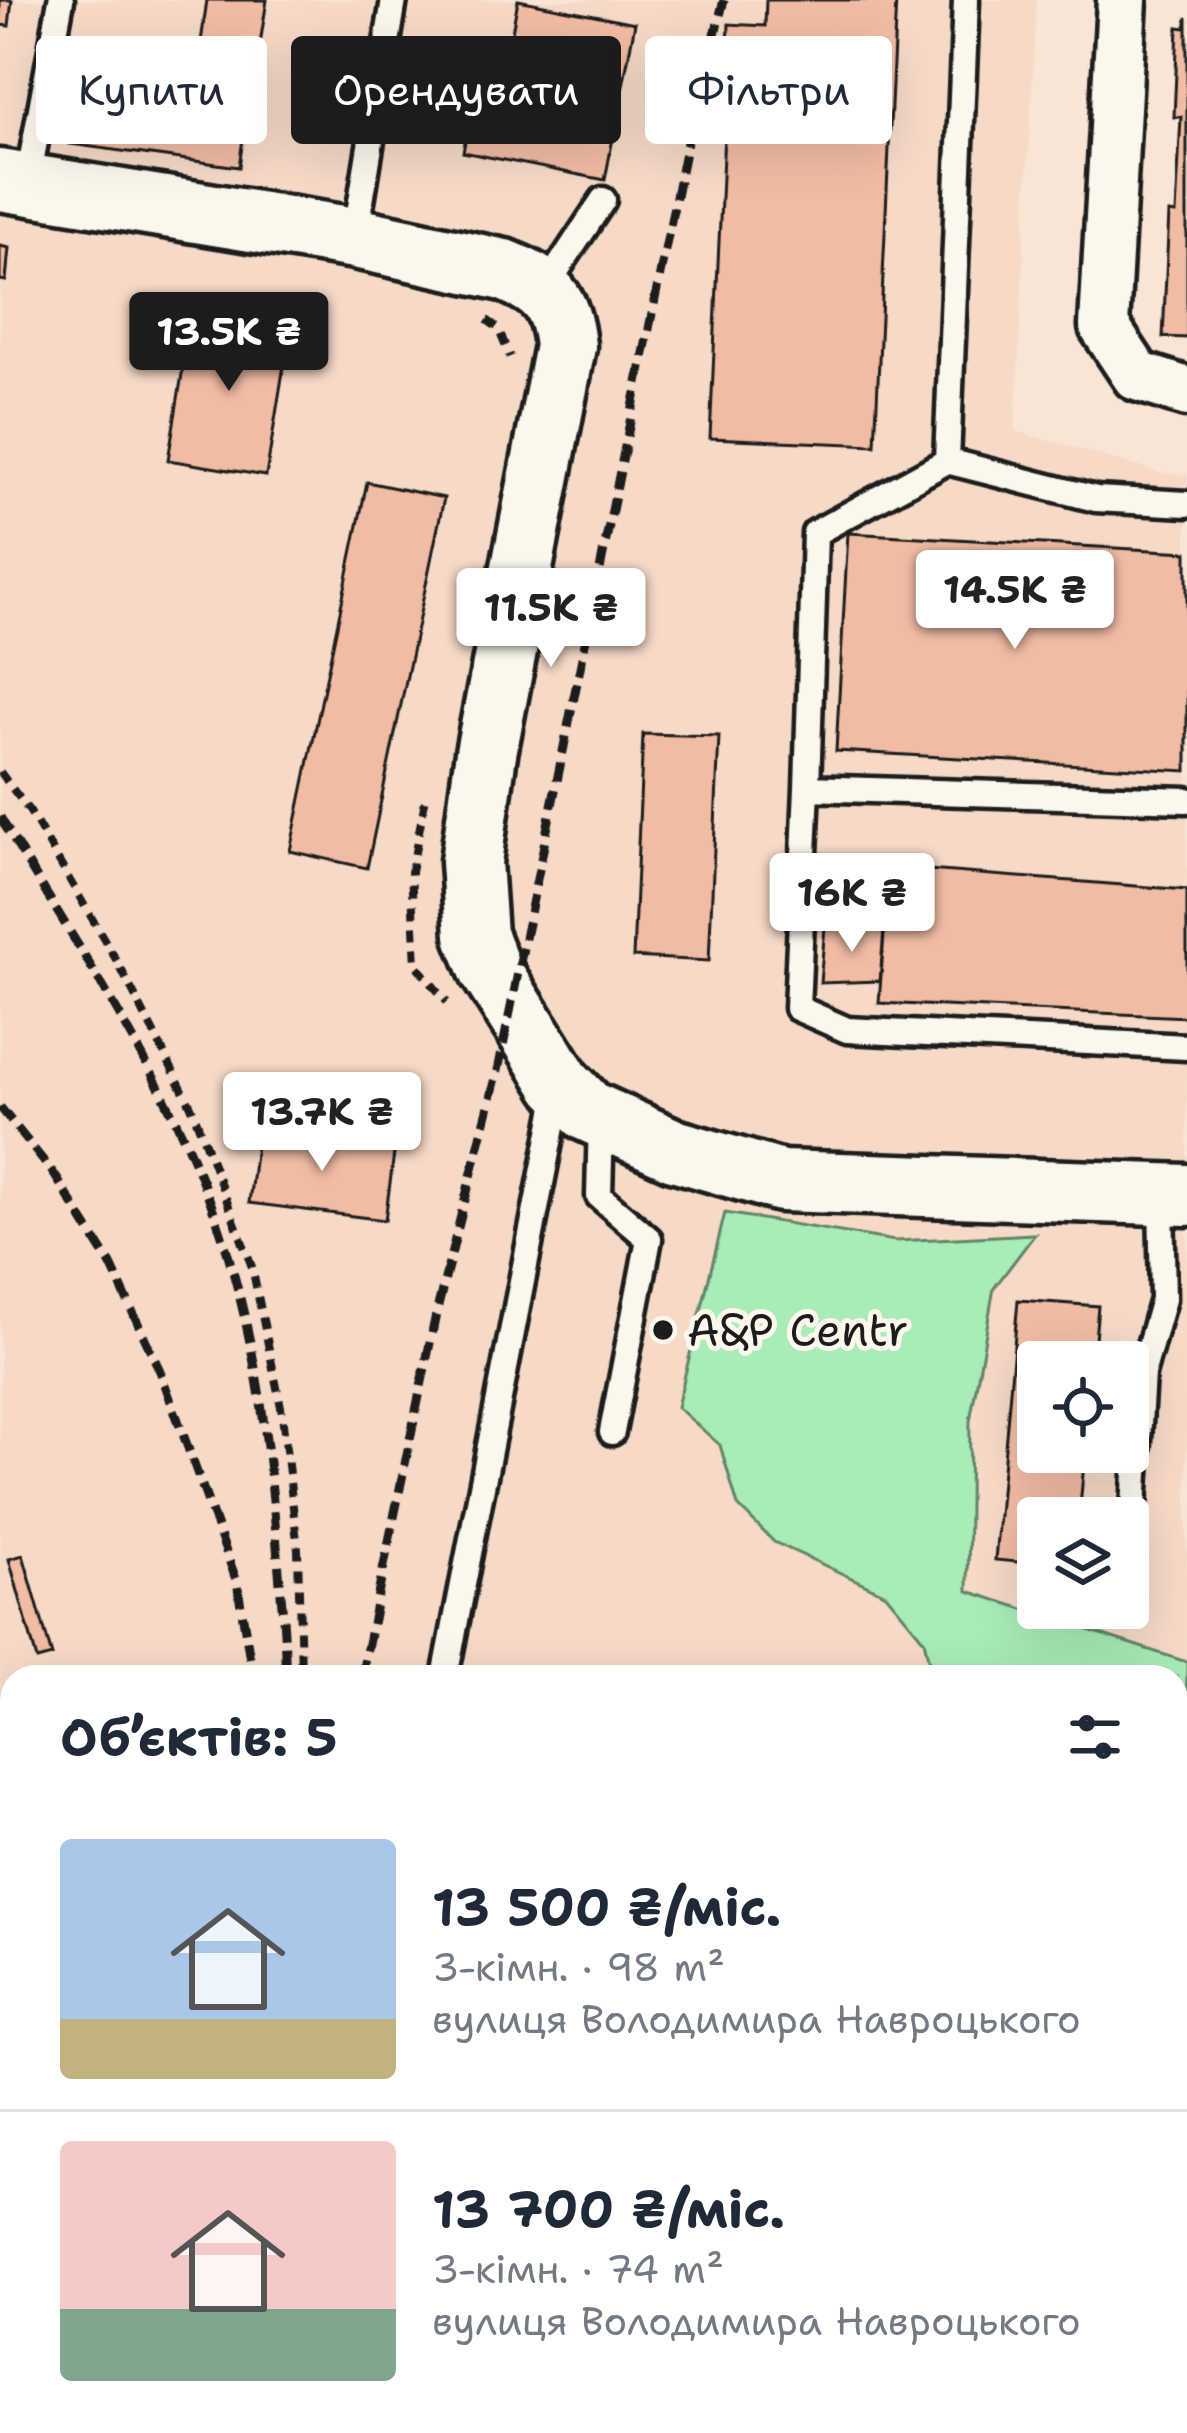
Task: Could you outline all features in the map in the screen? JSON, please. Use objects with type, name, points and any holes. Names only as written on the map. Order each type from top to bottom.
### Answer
[{"type":"street","points":[[1122,0],[1104,326],[1137,376],[1187,392]]},
{"type":"street","points":[[13,182],[356,238],[504,270],[543,291],[562,318],[565,346],[486,753],[471,862],[476,935],[490,970],[581,1100],[674,1150],[781,1180],[1174,1194]]},
{"type":"lane","points":[[13,182],[61,0]]},
{"type":"lane","points":[[356,238],[394,0]]},
{"type":"lane","points":[[947,461],[966,0]]},
{"type":"lane","points":[[543,291],[603,200]]},
{"type":"lane","points":[[1187,504],[1096,500],[947,461],[815,533],[796,1008],[847,1030],[1187,1047]]},
{"type":"lane","points":[[807,788],[1187,800]]},
{"type":"lane","points":[[581,1100],[599,1196],[649,1239],[612,1432]]},
{"type":"lane","points":[[449,1665],[581,1100]]},
{"type":"lane","points":[[1135,1497],[1142,1374],[1163,1299],[1174,1194]]},
{"type":"path","points":[[0,772],[30,812],[118,963],[190,1106],[252,1267],[281,1407],[298,1549],[301,1665]]},
{"type":"shaded area","points":[[0,0],[1036,0],[1015,431],[1165,474],[1187,475],[1187,1665],[0,1665]]},
{"type":"green space","points":[[725,1213],[895,1241],[1035,1234],[994,1288],[970,1421],[968,1591],[1017,1607],[1017,1629],[1085,1629],[1187,1665],[929,1665],[924,1640],[886,1594],[774,1542],[738,1506],[720,1445],[677,1407]]},
{"type":"building","points":[[0,0],[12,0],[9,26],[0,25]]},
{"type":"building","points":[[207,0],[267,0],[261,36],[202,36]]},
{"type":"building","points":[[518,0],[635,23],[621,96],[621,36],[511,36]]},
{"type":"building","points":[[766,0],[896,0],[892,85],[892,36],[728,36],[729,24],[765,26]]},
{"type":"building","points":[[1187,17],[1187,338],[1163,337],[1169,213],[1176,214],[1181,117],[1174,117],[1178,27],[1186,28]]},
{"type":"building","points":[[70,144],[242,144],[239,167]]},
{"type":"building","points":[[465,144],[612,144],[605,180],[463,152]]},
{"type":"building","points":[[723,144],[889,144],[875,445],[710,438]]},
{"type":"building","points":[[0,246],[9,248],[6,281],[0,280]]},
{"type":"building","points":[[192,313],[290,328],[266,476],[168,460]]},
{"type":"building","points":[[367,482],[444,498],[367,868],[290,851]]},
{"type":"building","points":[[848,533],[1187,552],[1187,771],[836,751]]},
{"type":"building","points":[[643,734],[719,736],[709,961],[633,957]]},
{"type":"building","points":[[889,867],[1187,890],[1187,1017],[879,1003]]},
{"type":"building","points":[[825,927],[884,929],[880,981],[820,983]]},
{"type":"building","points":[[258,1129],[395,1146],[385,1220],[249,1203]]},
{"type":"building","points":[[1018,1300],[1098,1306],[1095,1341],[1017,1341],[1017,1473],[1083,1473],[1081,1497],[1017,1497],[1017,1562],[995,1560]]},
{"type":"building","points":[[23,1555],[52,1656],[37,1660],[9,1559]]},
{"type":"railway","points":[[363,1665],[436,1314],[499,1066],[689,132],[724,0]]},
{"type":"railway","points":[[0,817],[141,1053],[189,1151],[225,1244],[264,1423],[285,1665]]},
{"type":"railway","points":[[0,1107],[54,1174],[111,1265],[160,1371],[237,1582],[251,1665]]},
{"type":"place","name":"A&P Centr","points":[[663,1330]]}]
